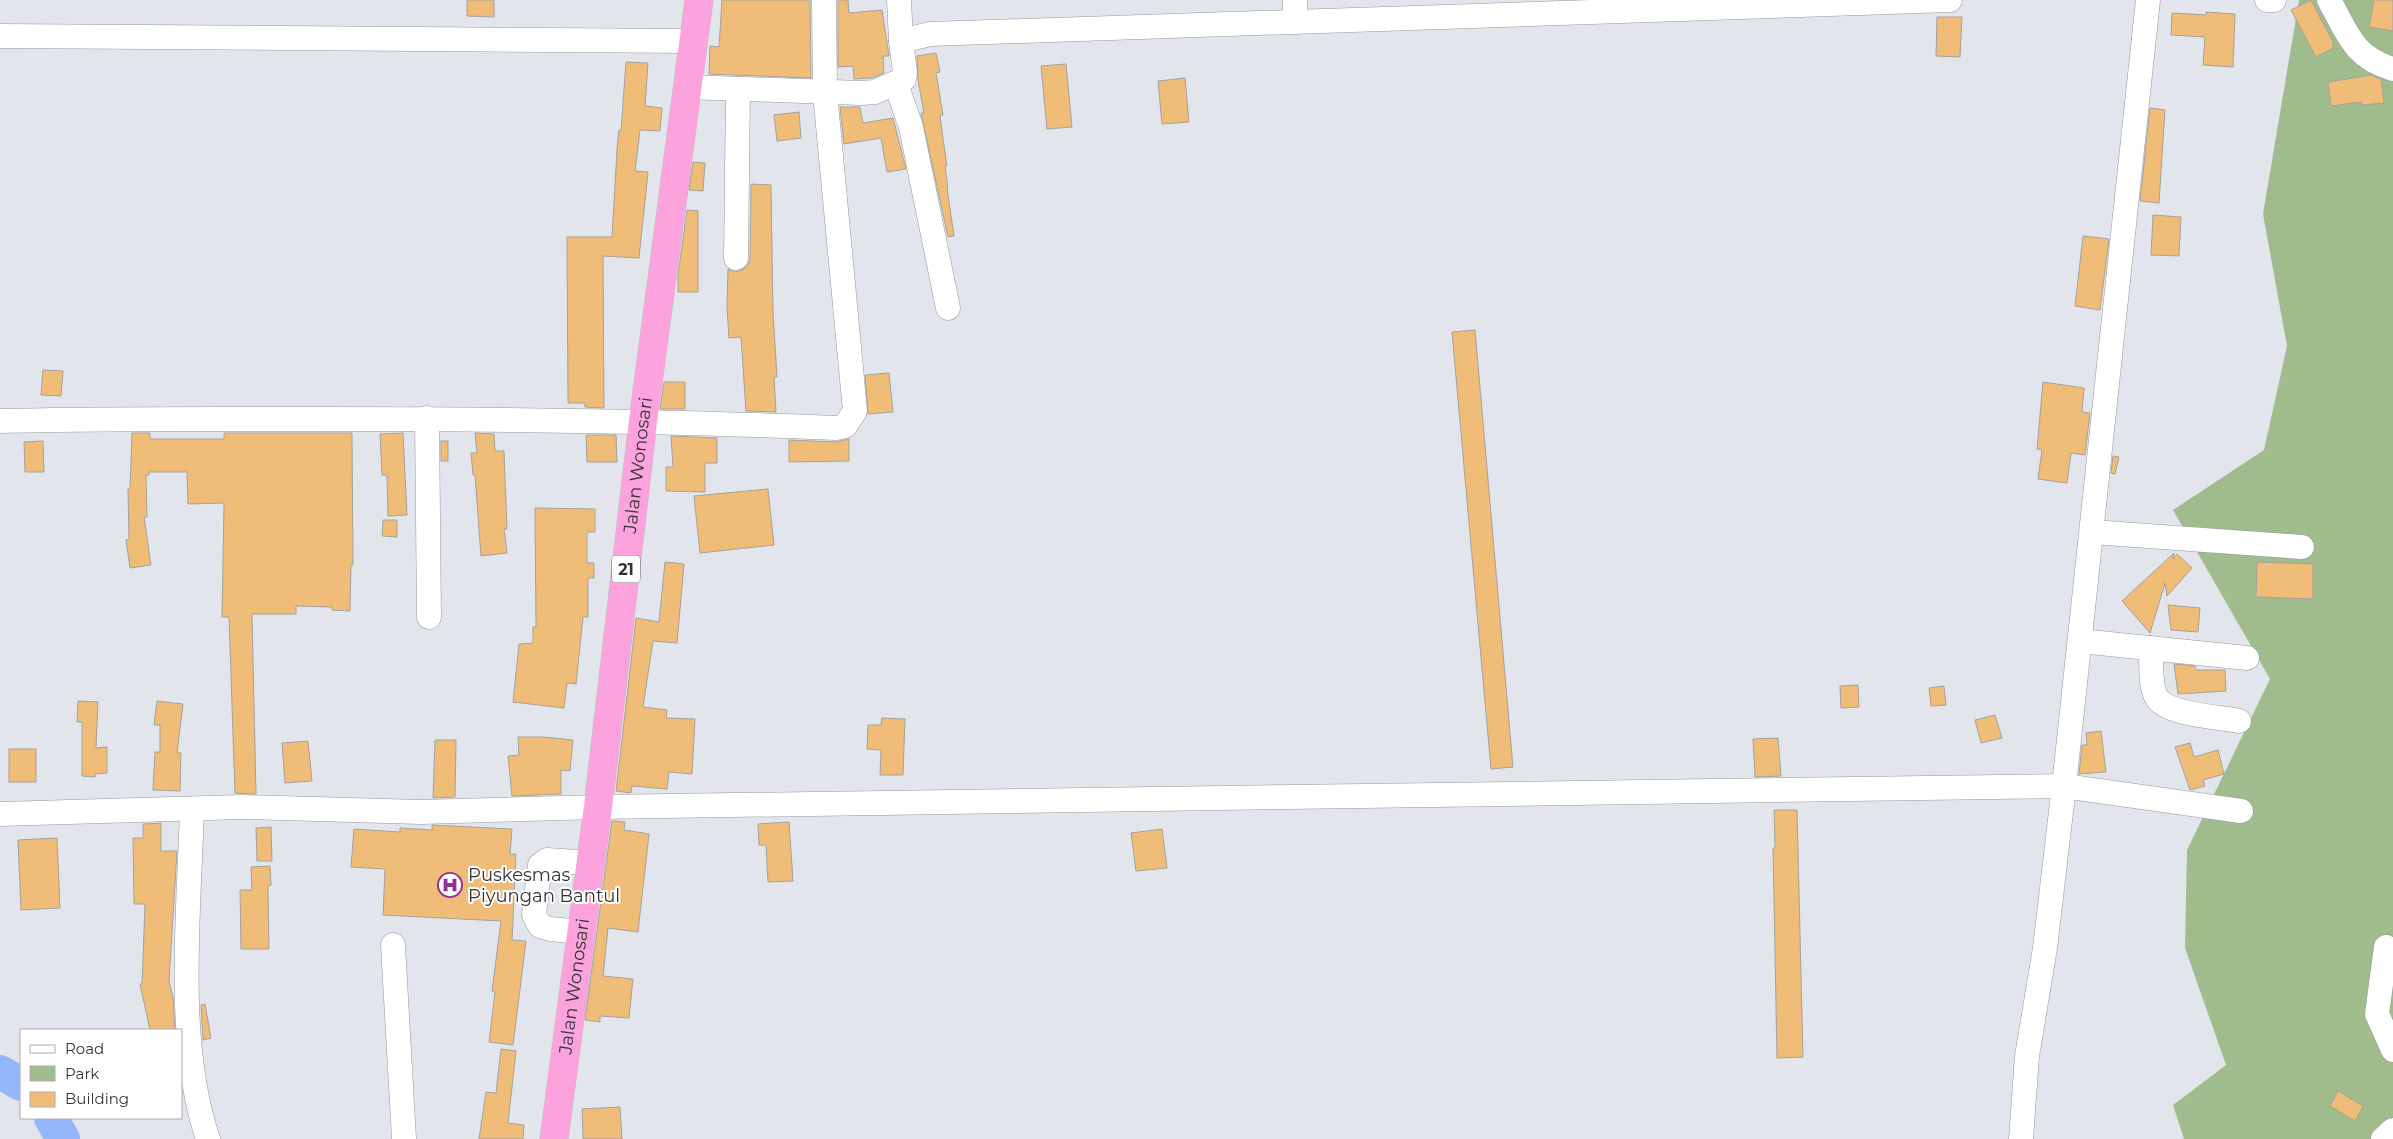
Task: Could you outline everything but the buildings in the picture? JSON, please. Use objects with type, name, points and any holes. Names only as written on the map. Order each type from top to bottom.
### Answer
[{"type":"highway","name":"Jalan Wonosari","points":[[554,1139],[591,864],[643,421],[699,0]]},
{"type":"street","points":[[0,421],[427,418],[643,421],[836,428],[845,426],[855,411],[825,93],[824,0]]},
{"type":"street","points":[[687,87],[825,93],[875,92],[896,84],[904,79],[905,72],[899,0]]},
{"type":"street","points":[[901,41],[930,34],[1295,11],[1950,0]]},
{"type":"street","points":[[2021,1139],[2027,1056],[2045,948],[2064,786],[2148,0]]},
{"type":"street","points":[[2267,0],[2274,0]]},
{"type":"street","points":[[2329,0],[2358,52],[2375,64],[2393,69]]},
{"type":"street","points":[[0,36],[693,41]]},
{"type":"street","points":[[896,84],[911,127],[948,308]]},
{"type":"street","points":[[736,258],[738,89]]},
{"type":"street","points":[[427,418],[429,617]]},
{"type":"street","points":[[2092,532],[2302,547]]},
{"type":"street","points":[[2080,641],[2247,658]]},
{"type":"street","points":[[2151,648],[2153,684],[2158,699],[2172,709],[2239,721]]},
{"type":"street","points":[[0,814],[242,807],[421,812],[598,807],[2064,786],[2241,811]]},
{"type":"street","points":[[192,809],[187,990],[191,1052],[199,1114],[208,1139]]},
{"type":"street","points":[[582,932],[550,929],[540,926],[534,915],[538,877],[540,865],[547,860],[591,864]]},
{"type":"street","points":[[393,945],[404,1139]]},
{"type":"street","points":[[2386,946],[2377,1014],[2393,1050]]},
{"type":"street","points":[[2383,1139],[2393,1130]]},
{"type":"green space","points":[[2299,0],[2393,0],[2393,1139],[2184,1139],[2173,1105],[2226,1065],[2185,948],[2187,850],[2270,679],[2173,510],[2264,450],[2287,346],[2263,214]]},
{"type":"waterway","points":[[0,1072],[20,1083]]},
{"type":"waterway","points":[[52,1119],[63,1139]]},
{"type":"place","name":"Puskesmas Piyungan Bantul","points":[[450,885]]}]
